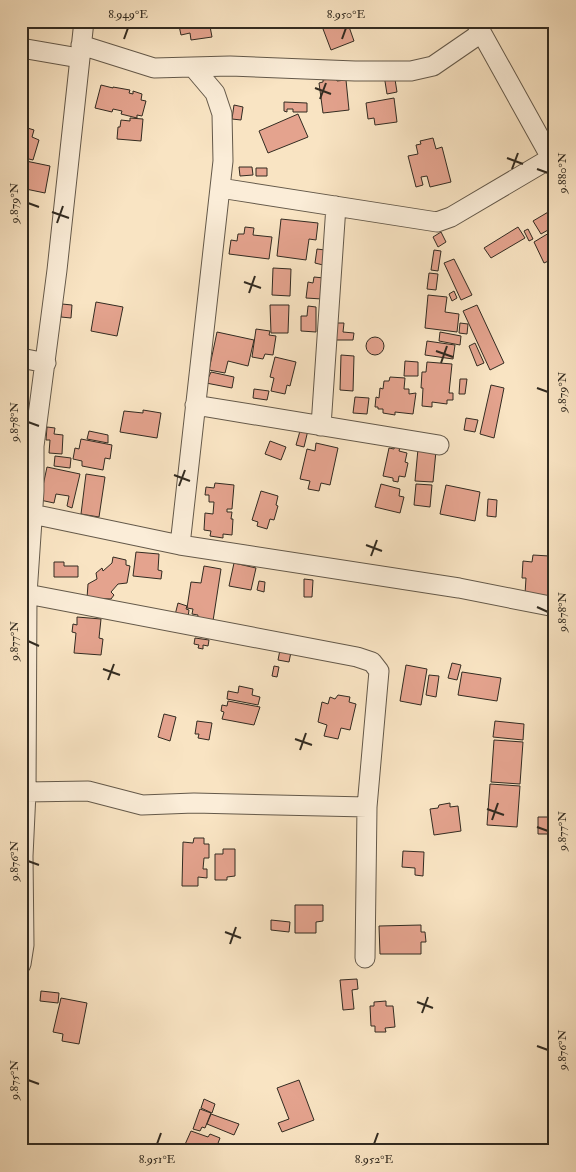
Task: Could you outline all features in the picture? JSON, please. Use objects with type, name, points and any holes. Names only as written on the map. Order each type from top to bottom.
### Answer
[{"type":"street","points":[[21,964],[24,945],[22,856],[26,792],[27,594],[34,491],[34,446],[57,270],[84,21]]},
{"type":"street","points":[[21,48],[80,51],[154,68],[230,66],[355,71],[411,71],[433,66],[478,27],[553,162],[451,217],[437,222],[220,188]]},
{"type":"street","points":[[180,544],[222,162],[222,114],[215,93],[194,67]]},
{"type":"street","points":[[321,426],[336,206]]},
{"type":"street","points":[[21,358],[46,363]]},
{"type":"street","points":[[195,406],[439,445]]},
{"type":"street","points":[[32,514],[180,544],[459,588],[555,607]]},
{"type":"street","points":[[27,594],[357,656],[372,662],[379,671],[367,807],[365,958]]},
{"type":"street","points":[[26,792],[88,792],[142,805],[194,803],[367,807]]},
{"type":"building","points":[[178,21],[209,21],[212,37],[191,40],[190,33],[181,35]]},
{"type":"building","points":[[320,21],[347,21],[354,41],[331,50]]},
{"type":"building","points":[[394,73],[397,92],[387,94],[384,75]]},
{"type":"building","points":[[336,78],[337,81],[346,80],[349,110],[323,113],[319,83],[323,82],[323,80]]},
{"type":"building","points":[[101,85],[130,90],[129,93],[133,94],[133,91],[142,94],[141,100],[146,101],[142,116],[137,115],[137,118],[121,114],[122,111],[113,109],[112,112],[95,108]]},
{"type":"building","points":[[394,98],[397,122],[375,125],[374,118],[368,119],[366,103]]},
{"type":"building","points":[[284,102],[307,103],[307,112],[293,112],[293,109],[287,109],[287,112],[284,111]]},
{"type":"building","points":[[234,105],[243,107],[241,120],[232,119]]},
{"type":"building","points":[[298,114],[308,137],[268,153],[259,131]]},
{"type":"building","points":[[130,118],[143,119],[141,141],[117,139],[121,120],[130,121]]},
{"type":"building","points":[[21,126],[34,130],[32,137],[39,140],[33,160],[21,157]]},
{"type":"building","points":[[433,138],[436,149],[442,147],[451,182],[430,187],[427,176],[421,177],[423,185],[416,187],[408,156],[418,154],[416,145],[421,144],[420,141]]},
{"type":"building","points":[[21,160],[50,166],[45,193],[21,188]]},
{"type":"building","points":[[239,167],[252,167],[253,175],[240,176]]},
{"type":"building","points":[[256,168],[267,168],[267,176],[256,176]]},
{"type":"building","points":[[555,208],[555,226],[541,234],[533,221]]},
{"type":"building","points":[[281,219],[318,223],[316,240],[309,239],[306,260],[277,256]]},
{"type":"building","points":[[245,227],[254,228],[253,235],[272,237],[269,259],[229,254],[231,240],[237,241],[238,234],[244,234]]},
{"type":"building","points":[[518,227],[525,238],[491,258],[484,248]]},
{"type":"building","points":[[528,229],[533,239],[529,241],[524,231]]},
{"type":"building","points":[[554,230],[555,258],[544,263],[534,242]]},
{"type":"building","points":[[441,232],[446,242],[438,247],[433,237]]},
{"type":"building","points":[[317,249],[325,250],[323,265],[315,263]]},
{"type":"building","points":[[434,250],[441,251],[438,271],[431,270]]},
{"type":"building","points":[[454,259],[472,295],[461,300],[444,263]]},
{"type":"building","points":[[273,268],[291,269],[290,296],[272,295]]},
{"type":"building","points":[[429,273],[438,274],[436,290],[427,289]]},
{"type":"building","points":[[314,277],[324,278],[322,299],[306,298],[308,282],[313,283]]},
{"type":"building","points":[[454,291],[457,298],[452,301],[449,294]]},
{"type":"building","points":[[428,295],[447,297],[445,312],[459,314],[457,332],[425,328]]},
{"type":"building","points":[[96,302],[123,307],[117,336],[91,331]]},
{"type":"building","points":[[62,304],[72,305],[71,318],[61,317]]},
{"type":"building","points":[[270,305],[289,305],[288,333],[271,333]]},
{"type":"building","points":[[477,305],[504,363],[490,370],[463,311]]},
{"type":"building","points":[[308,306],[316,307],[316,332],[301,331],[301,316],[307,316]]},
{"type":"building","points":[[335,323],[344,323],[343,332],[354,333],[353,340],[335,340]]},
{"type":"building","points":[[460,323],[468,324],[467,334],[459,333]]},
{"type":"building","points":[[256,329],[270,331],[269,335],[276,336],[273,355],[265,354],[263,359],[252,357]]},
{"type":"building","points":[[217,332],[254,340],[248,366],[228,361],[225,373],[209,370]]},
{"type":"building","points":[[440,332],[461,336],[460,345],[439,341]]},
{"type":"building","points":[[375,337],[381,340],[384,346],[381,352],[375,355],[369,352],[366,346],[369,340]]},
{"type":"building","points":[[427,341],[455,345],[453,359],[425,355]]},
{"type":"building","points":[[475,343],[484,363],[477,366],[469,346]]},
{"type":"building","points":[[341,355],[354,356],[353,391],[340,390]]},
{"type":"building","points":[[275,357],[296,362],[290,386],[287,385],[285,394],[271,391],[274,378],[270,377]]},
{"type":"building","points":[[405,361],[418,362],[418,376],[404,376]]},
{"type":"building","points":[[427,362],[452,364],[449,393],[453,393],[453,400],[447,400],[447,404],[432,402],[432,407],[422,406],[422,372],[426,372]]},
{"type":"building","points":[[211,372],[234,377],[232,388],[206,383]]},
{"type":"building","points":[[390,377],[405,378],[404,389],[409,389],[409,394],[416,393],[413,414],[395,412],[395,415],[383,413],[383,409],[375,407],[376,397],[379,398],[380,388],[383,389],[384,381],[389,381]]},
{"type":"building","points":[[460,379],[467,379],[465,394],[459,394]]},
{"type":"building","points":[[491,385],[504,388],[494,438],[480,434]]},
{"type":"building","points":[[254,389],[269,391],[267,400],[253,398]]},
{"type":"building","points":[[355,397],[369,398],[367,414],[353,413]]},
{"type":"building","points":[[143,410],[161,413],[157,438],[120,432],[124,411],[143,413]]},
{"type":"building","points":[[466,418],[478,420],[475,432],[464,430]]},
{"type":"building","points":[[302,424],[309,426],[304,447],[296,445]]},
{"type":"building","points":[[47,427],[55,428],[54,434],[63,435],[62,454],[49,453],[50,440],[46,440]]},
{"type":"building","points":[[89,431],[108,435],[108,443],[87,439]]},
{"type":"building","points":[[81,439],[112,445],[110,459],[105,458],[103,470],[82,466],[82,461],[73,459],[75,448],[79,449]]},
{"type":"building","points":[[270,441],[286,447],[281,460],[265,454]]},
{"type":"building","points":[[316,443],[338,448],[330,485],[321,483],[319,491],[308,489],[310,481],[300,479],[307,449],[315,451]]},
{"type":"building","points":[[395,446],[400,447],[399,451],[407,453],[405,462],[408,463],[405,477],[399,476],[398,482],[393,481],[393,478],[383,476],[389,448],[394,449]]},
{"type":"building","points":[[418,449],[436,451],[433,482],[415,481]]},
{"type":"building","points":[[55,456],[71,458],[70,468],[54,466]]},
{"type":"building","points":[[47,467],[80,474],[72,508],[67,506],[69,496],[56,494],[54,503],[40,500]]},
{"type":"building","points":[[86,474],[105,477],[99,517],[81,514]]},
{"type":"building","points":[[215,483],[234,485],[232,509],[227,509],[227,512],[232,512],[232,535],[223,534],[223,538],[210,536],[211,531],[204,530],[205,513],[213,514],[214,502],[209,502],[209,495],[205,495],[206,487],[214,488]]},
{"type":"building","points":[[381,484],[400,489],[399,496],[404,497],[400,513],[375,507]]},
{"type":"building","points":[[416,484],[432,485],[430,507],[414,505]]},
{"type":"building","points":[[446,485],[480,492],[475,521],[440,514]]},
{"type":"building","points":[[261,491],[278,496],[276,505],[278,506],[274,520],[270,519],[267,529],[257,526],[258,522],[252,520]]},
{"type":"building","points":[[488,499],[497,500],[496,517],[487,516]]},
{"type":"building","points":[[136,552],[159,554],[158,570],[162,571],[161,579],[133,576]]},
{"type":"building","points":[[533,555],[549,556],[549,561],[555,562],[553,596],[525,594],[526,578],[522,578],[523,561],[532,562]]},
{"type":"building","points":[[113,557],[126,560],[126,565],[130,566],[127,583],[118,584],[111,592],[114,595],[111,599],[87,598],[88,584],[97,579],[96,573],[102,568],[103,571],[112,563]]},
{"type":"building","points":[[54,562],[64,562],[64,566],[78,566],[78,577],[54,577]]},
{"type":"building","points":[[234,563],[256,568],[251,590],[229,586]]},
{"type":"building","points":[[204,566],[221,569],[213,621],[197,619],[198,615],[192,614],[193,609],[187,608],[191,582],[201,583]]},
{"type":"building","points":[[304,579],[313,580],[312,597],[304,597]]},
{"type":"building","points":[[259,581],[265,582],[264,592],[257,590]]},
{"type":"building","points":[[178,603],[187,606],[186,609],[189,610],[188,617],[175,615]]},
{"type":"building","points":[[77,617],[101,619],[99,638],[103,639],[101,655],[74,653],[76,633],[72,632],[73,624],[77,625]]},
{"type":"building","points":[[195,638],[209,640],[208,646],[203,645],[203,649],[198,648],[199,645],[194,644]]},
{"type":"building","points":[[280,650],[291,652],[289,662],[278,660]]},
{"type":"building","points":[[452,663],[461,665],[457,680],[448,678]]},
{"type":"building","points":[[406,665],[427,669],[421,705],[400,701]]},
{"type":"building","points":[[274,666],[279,667],[277,677],[272,676]]},
{"type":"building","points":[[462,672],[501,678],[497,701],[458,695]]},
{"type":"building","points":[[429,675],[439,676],[436,697],[426,695]]},
{"type":"building","points":[[239,686],[253,689],[252,695],[260,697],[258,705],[227,699],[228,691],[238,693]]},
{"type":"building","points":[[338,695],[350,697],[349,702],[356,704],[350,730],[341,728],[338,739],[324,736],[327,725],[318,722],[322,702],[328,704],[330,697],[335,699]]},
{"type":"building","points":[[228,701],[260,707],[254,725],[222,719],[224,712],[221,711],[222,705],[227,706]]},
{"type":"building","points":[[164,714],[176,717],[170,741],[158,737]]},
{"type":"building","points":[[197,721],[212,723],[209,740],[198,738],[199,734],[195,734]]},
{"type":"building","points":[[495,721],[524,724],[523,740],[493,737]]},
{"type":"building","points":[[494,740],[523,742],[520,784],[491,782]]},
{"type":"building","points":[[490,784],[520,786],[517,827],[487,825]]},
{"type":"building","points":[[450,803],[450,807],[458,806],[461,831],[434,835],[430,809]]},
{"type":"building","points":[[538,817],[549,817],[549,822],[555,821],[555,834],[538,834]]},
{"type":"building","points":[[194,838],[204,838],[204,844],[209,844],[209,858],[204,858],[203,869],[207,869],[207,878],[198,877],[198,886],[182,886],[183,842],[193,843]]},
{"type":"building","points":[[223,849],[235,849],[235,876],[227,877],[227,880],[215,880],[215,854],[223,854]]},
{"type":"building","points":[[403,851],[424,852],[423,876],[415,875],[415,868],[402,867]]},
{"type":"building","points":[[295,905],[323,905],[323,921],[316,922],[316,933],[295,933]]},
{"type":"building","points":[[271,920],[290,922],[289,932],[271,930]]},
{"type":"building","points":[[421,925],[421,932],[425,932],[426,942],[421,942],[421,954],[380,954],[379,926]]},
{"type":"building","points":[[357,979],[358,989],[352,990],[354,1009],[343,1010],[340,980]]},
{"type":"building","points":[[41,991],[59,993],[58,1003],[40,1001]]},
{"type":"building","points":[[61,998],[87,1003],[79,1044],[62,1041],[63,1034],[53,1032]]},
{"type":"building","points":[[386,1001],[386,1006],[393,1006],[395,1027],[385,1028],[386,1032],[375,1032],[375,1026],[371,1026],[370,1006],[374,1006],[374,1002]]},
{"type":"building","points":[[299,1080],[314,1120],[282,1132],[278,1123],[289,1119],[277,1088]]},
{"type":"building","points":[[204,1099],[215,1104],[212,1113],[201,1108]]},
{"type":"building","points":[[200,1109],[211,1113],[205,1128],[202,1127],[200,1131],[193,1129]]},
{"type":"building","points":[[211,1114],[239,1124],[234,1135],[207,1124]]},
{"type":"building","points":[[191,1131],[208,1137],[210,1134],[220,1138],[215,1151],[188,1151],[183,1149]]}]
